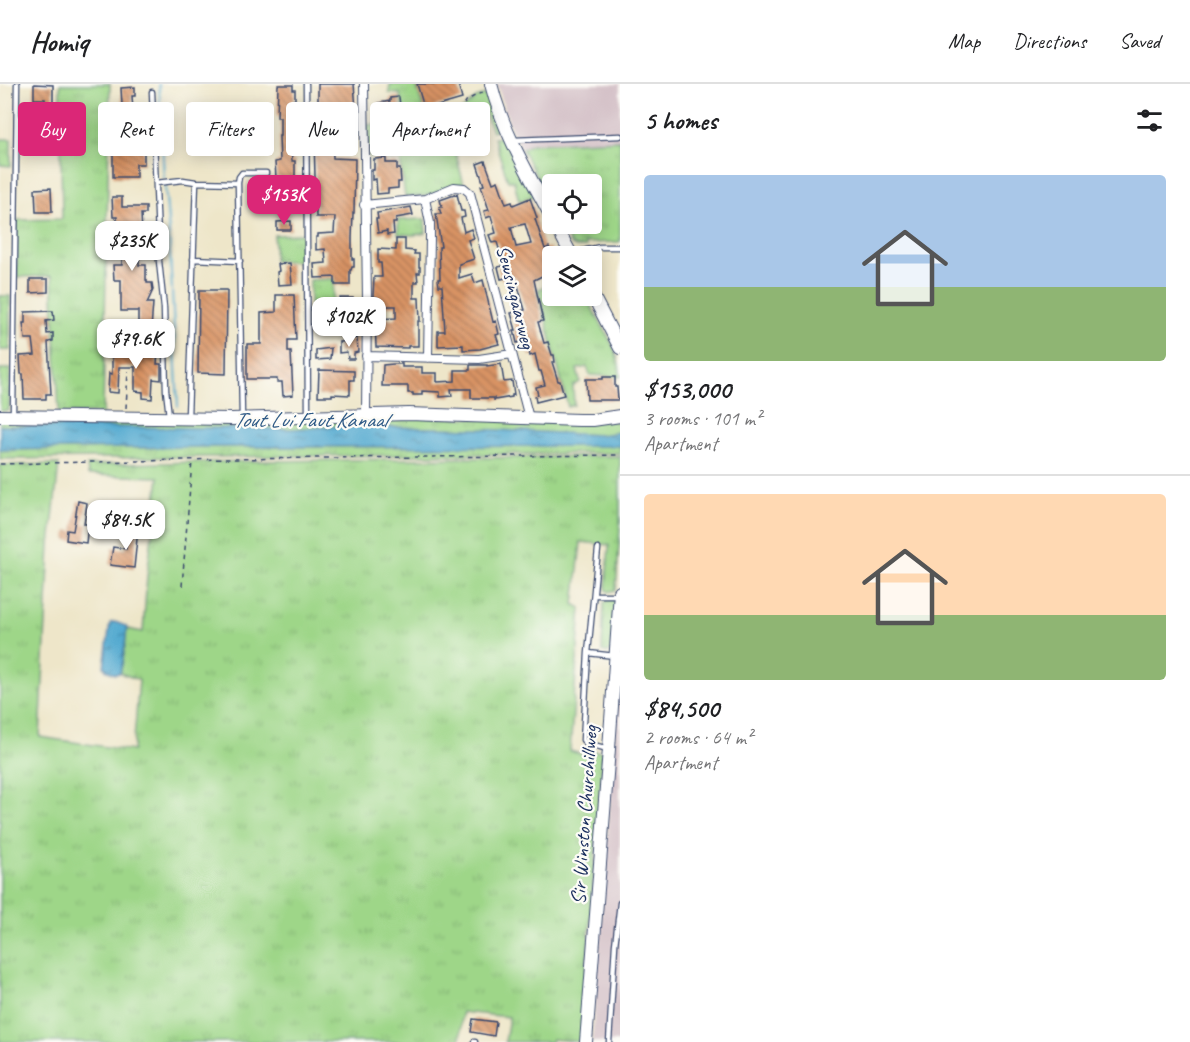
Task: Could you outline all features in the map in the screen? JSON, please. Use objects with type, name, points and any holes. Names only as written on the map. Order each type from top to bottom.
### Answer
[{"type":"street","points":[[364,84],[366,414]]},
{"type":"street","points":[[492,86],[510,140],[542,199]]},
{"type":"street","name":"Sewsingaarweg","points":[[425,198],[454,187],[464,188],[470,194],[529,418]]},
{"type":"street","points":[[364,205],[425,198],[430,223],[428,358]]},
{"type":"street","points":[[598,306],[620,348]]},
{"type":"street","points":[[366,356],[479,359],[512,354]]},
{"type":"street","points":[[0,416],[242,419],[410,414],[586,420],[620,416]]},
{"type":"street","name":"Sir Winston Churchillweg","points":[[586,1042],[609,749],[616,693],[615,656],[620,593]]},
{"type":"lane","points":[[13,416],[17,84]]},
{"type":"lane","points":[[306,84],[308,416]]},
{"type":"lane","points":[[152,92],[159,261],[164,308],[166,390],[170,418]]},
{"type":"lane","points":[[510,140],[620,136]]},
{"type":"lane","points":[[242,419],[238,183],[242,173],[266,173]]},
{"type":"lane","points":[[156,183],[183,180],[238,183]]},
{"type":"lane","points":[[188,419],[196,182]]},
{"type":"lane","points":[[602,247],[620,247]]},
{"type":"lane","points":[[193,260],[240,261]]},
{"type":"lane","points":[[598,549],[588,653],[583,740],[586,743],[609,749]]},
{"type":"lane","points":[[594,595],[620,593]]},
{"type":"lane","points":[[588,653],[615,656]]},
{"type":"lane","points":[[609,1042],[620,903]]},
{"type":"path","points":[[466,102],[492,86]]},
{"type":"path","points":[[125,418],[128,371]]},
{"type":"path","points":[[0,464],[620,455]]},
{"type":"path","points":[[182,585],[192,460]]},
{"type":"shaded area","points":[[497,84],[620,84],[620,140],[532,144],[522,149],[511,129]]},
{"type":"shaded area","points":[[620,666],[620,1042],[592,1042]]},
{"type":"green space","points":[[60,84],[110,84],[110,102],[98,102],[98,156],[108,156],[103,413],[59,413],[52,276],[17,277],[17,220],[62,219],[61,156],[86,156],[86,102],[60,102]]},
{"type":"green space","points":[[390,84],[416,84],[421,102],[401,102],[400,94],[389,93]]},
{"type":"green space","points":[[488,94],[490,102],[471,102],[476,98]]},
{"type":"green space","points":[[490,102],[501,131],[492,131],[490,126]]},
{"type":"green space","points":[[367,125],[370,125],[370,156],[388,156],[369,157]]},
{"type":"green space","points":[[503,136],[534,196],[519,201],[514,181],[508,181],[494,138]]},
{"type":"green space","points":[[0,139],[11,139],[11,166],[0,165]]},
{"type":"green space","points":[[620,140],[620,242],[585,243],[586,246],[571,245],[565,234],[602,234],[602,174],[542,174],[542,188],[522,149],[532,144]]},
{"type":"green space","points":[[388,156],[456,156],[464,185],[424,196],[405,197],[400,159],[388,160]]},
{"type":"green space","points":[[425,219],[426,233],[398,234],[398,220]]},
{"type":"green space","points":[[302,234],[302,261],[274,261],[274,235]]},
{"type":"green space","points":[[334,279],[333,305],[310,305],[310,280]]},
{"type":"green space","points":[[542,288],[542,305],[538,289]]},
{"type":"green space","points":[[0,296],[10,296],[10,350],[0,350]]},
{"type":"green space","points":[[542,306],[591,306],[612,345],[619,366],[620,377],[590,375],[587,367],[577,369],[580,382],[573,386],[574,405],[568,407]]},
{"type":"green space","points":[[337,320],[362,320],[362,336],[337,337]]},
{"type":"green space","points":[[0,369],[10,369],[9,411],[0,411]]},
{"type":"green space","points":[[402,417],[620,421],[620,432],[600,435],[345,426],[292,429],[0,426],[0,420]]},
{"type":"green space","points":[[620,446],[620,453],[0,459],[0,450]]},
{"type":"green space","points":[[620,456],[620,528],[616,590],[609,592],[606,589],[609,545],[581,542],[574,604],[581,608],[570,751],[591,757],[593,751],[603,752],[581,1042],[552,1039],[551,1042],[505,1042],[509,1017],[462,1012],[460,1042],[0,1042],[0,465],[59,464],[50,545],[40,737],[133,751],[139,680],[120,673],[127,629],[143,632],[159,477],[88,475],[87,465]]},
{"type":"green space","points":[[613,599],[615,602],[611,650],[608,653],[602,651],[604,602]]},
{"type":"water","points":[[0,426],[292,429],[345,426],[600,435],[620,432],[620,446],[0,450]]},
{"type":"water","points":[[115,622],[126,626],[127,629],[120,673],[115,674],[104,667],[110,623]]},
{"type":"building","points":[[34,84],[53,85],[53,102],[34,99]]},
{"type":"building","points":[[318,84],[354,84],[355,102],[318,102]]},
{"type":"building","points":[[417,84],[458,84],[462,99],[452,102],[422,102]]},
{"type":"building","points":[[278,85],[293,85],[295,100],[286,102],[286,156],[292,156],[292,161],[295,161],[295,178],[276,178],[275,162],[280,161],[280,117],[277,117]]},
{"type":"building","points":[[135,87],[132,102],[122,102],[121,88]]},
{"type":"building","points":[[399,97],[400,102],[384,102],[390,101],[390,98]]},
{"type":"building","points":[[113,156],[144,156],[144,164],[136,164],[136,177],[113,177]]},
{"type":"building","points":[[314,156],[355,159],[352,238],[354,267],[350,270],[350,285],[335,285],[335,277],[315,278],[314,264],[326,263],[325,249],[316,250],[316,237],[318,234],[334,233],[335,217],[316,217]]},
{"type":"building","points":[[386,158],[386,163],[397,163],[401,182],[398,182],[398,188],[388,189],[388,193],[377,194],[376,179],[372,180],[374,159]]},
{"type":"building","points":[[485,161],[493,183],[498,181],[506,204],[512,202],[513,205],[530,198],[544,246],[542,246],[542,276],[534,280],[543,321],[538,322],[544,343],[548,342],[552,355],[554,355],[555,362],[552,362],[564,395],[536,402],[535,396],[538,395],[536,387],[545,385],[535,354],[530,356],[526,340],[517,343],[511,313],[525,310],[515,276],[501,279],[498,267],[503,266],[500,252],[497,242],[492,243],[489,235],[496,233],[491,216],[486,218],[484,211],[489,210],[481,186],[484,185],[477,164]],"holes":[[[525,224],[531,244],[516,247],[511,227]]]},
{"type":"building","points":[[51,188],[52,212],[36,212],[35,189]]},
{"type":"building","points":[[279,189],[293,190],[292,204],[279,204]]},
{"type":"building","points":[[457,194],[461,211],[464,211],[465,217],[461,218],[464,232],[471,229],[474,238],[468,240],[474,259],[459,264],[459,278],[472,274],[475,283],[483,280],[493,322],[496,321],[499,334],[496,335],[499,344],[480,349],[463,350],[463,345],[438,346],[438,331],[445,331],[442,286],[439,286],[438,279],[440,279],[439,247],[441,247],[436,214],[441,214],[440,200]]},
{"type":"building","points":[[112,197],[122,197],[122,207],[146,207],[146,214],[141,214],[143,250],[139,250],[139,265],[146,265],[147,283],[152,283],[153,290],[147,303],[153,303],[151,329],[157,329],[157,339],[151,339],[151,337],[120,341],[120,323],[138,323],[138,311],[121,311],[121,280],[114,280],[113,265],[122,265],[122,249],[113,249],[113,236],[117,236],[117,217],[113,217]]},
{"type":"building","points":[[411,207],[413,215],[396,218],[396,223],[393,223],[394,234],[387,235],[387,231],[378,233],[377,213]]},
{"type":"building","points":[[291,221],[291,230],[277,230],[277,222]]},
{"type":"building","points":[[396,239],[405,239],[405,250],[419,254],[420,273],[417,273],[418,282],[414,282],[414,298],[419,298],[418,346],[376,347],[375,319],[396,318],[396,306],[377,306],[377,297],[373,297],[374,277],[382,277],[381,263],[378,263],[378,249],[396,250]]},
{"type":"building","points":[[290,263],[292,284],[278,285],[278,264]]},
{"type":"building","points":[[30,279],[48,279],[48,292],[30,293]]},
{"type":"building","points":[[199,290],[227,290],[226,374],[198,373]]},
{"type":"building","points":[[276,295],[294,295],[296,340],[288,340],[288,352],[291,352],[293,395],[283,396],[282,382],[277,382],[277,379],[247,379],[247,344],[261,344],[261,313],[276,312]]},
{"type":"building","points":[[340,298],[353,298],[353,316],[333,316],[333,332],[317,332],[317,308],[336,307],[336,301],[340,301]]},
{"type":"building","points":[[53,311],[54,320],[46,321],[47,334],[53,333],[53,341],[48,342],[51,394],[46,394],[46,399],[24,399],[20,356],[35,355],[33,339],[25,339],[23,323],[25,323],[25,312]]},
{"type":"building","points":[[357,338],[358,352],[354,353],[354,359],[348,359],[347,352],[339,353],[339,342]]},
{"type":"building","points":[[331,348],[330,359],[316,360],[316,350]]},
{"type":"building","points":[[112,349],[158,351],[157,364],[161,364],[161,380],[153,379],[152,399],[143,398],[143,392],[135,391],[135,367],[119,367],[118,393],[108,392],[109,373],[112,374]]},
{"type":"building","points":[[402,364],[402,367],[422,367],[422,373],[437,373],[437,382],[455,381],[455,370],[470,370],[470,365],[501,364],[504,382],[512,381],[514,395],[494,400],[494,398],[471,398],[471,389],[451,389],[452,396],[440,397],[440,392],[422,391],[422,395],[413,395],[413,393],[408,393],[408,386],[382,386],[383,365]]},
{"type":"building","points":[[319,370],[354,371],[354,380],[350,380],[350,395],[318,396]]},
{"type":"building","points":[[603,377],[615,377],[618,400],[587,400],[586,379],[603,379]]},
{"type":"building","points":[[78,501],[87,503],[84,524],[88,524],[86,543],[66,540],[67,530],[73,531]]},
{"type":"building","points":[[128,528],[138,529],[134,568],[110,565],[113,547],[126,549]]},
{"type":"building","points":[[473,1019],[496,1022],[494,1036],[471,1032]]},
{"type":"waterway","points":[[159,84],[164,178]]},
{"type":"waterway","points":[[165,185],[178,406]]},
{"type":"water label","name":"Tout Lui Faut Kanaal","points":[[310,420]]}]
